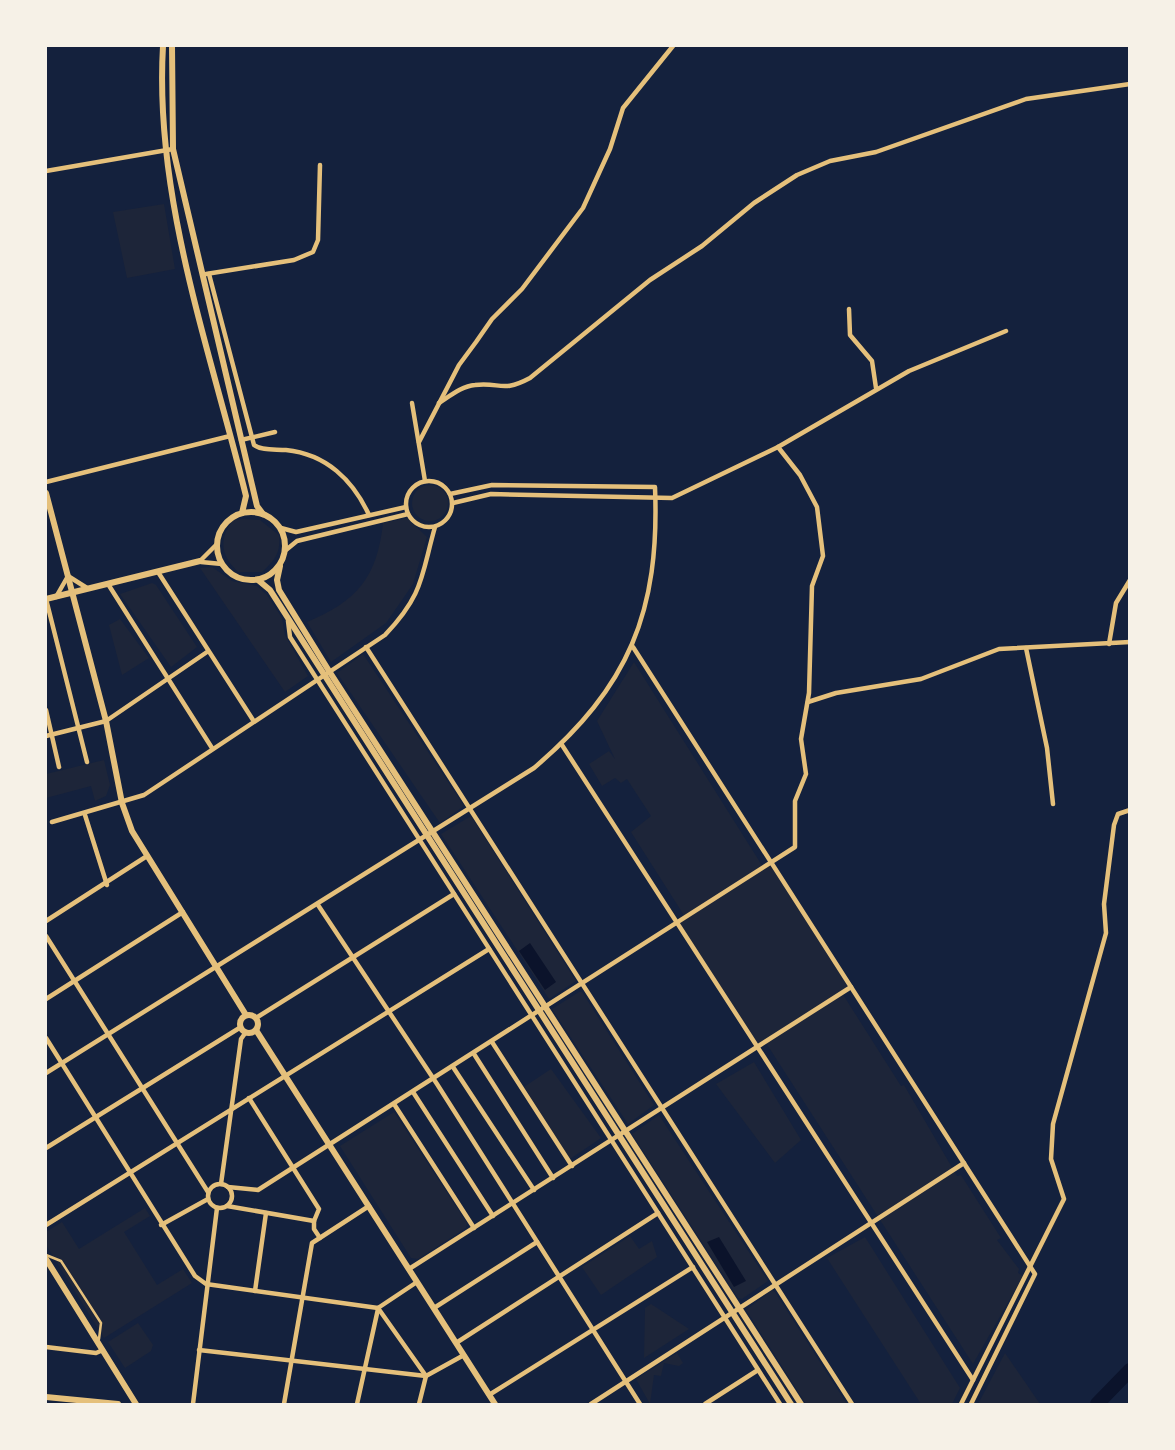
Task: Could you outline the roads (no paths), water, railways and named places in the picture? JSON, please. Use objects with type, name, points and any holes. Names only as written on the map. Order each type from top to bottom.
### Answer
[{"type":"street","points":[[163,46],[160,89],[165,151],[189,273],[246,496],[243,513]]},
{"type":"street","points":[[172,46],[173,149],[200,275],[257,506],[281,528],[296,532],[406,507]]},
{"type":"street","points":[[419,442],[475,342],[528,281],[583,208],[610,149],[623,108],[673,46]]},
{"type":"street","points":[[439,403],[463,388],[477,385],[511,388],[530,378],[639,288],[702,246],[754,202],[797,175],[830,161],[876,152],[1026,99],[1129,84]]},
{"type":"street","points":[[46,171],[173,149]]},
{"type":"street","points":[[200,275],[295,260],[313,252],[318,240],[320,165]]},
{"type":"street","points":[[209,274],[250,438],[257,448],[298,452],[335,469],[356,489],[369,515]]},
{"type":"street","points":[[849,309],[850,335],[872,361],[876,387]]},
{"type":"street","points":[[453,503],[491,494],[672,498],[778,447],[876,387],[937,358],[1006,331]]},
{"type":"street","points":[[412,403],[425,481]]},
{"type":"street","points":[[241,440],[275,432]]},
{"type":"street","points":[[46,482],[231,436]]},
{"type":"street","points":[[208,1192],[213,1185],[221,1184],[255,1191],[474,1054],[795,847],[794,801],[806,774],[801,739],[808,702],[812,586],[823,556],[817,507],[800,475],[778,447]]},
{"type":"street","points":[[52,822],[85,815],[144,795],[391,628],[416,593],[428,564],[435,527],[449,516],[453,503],[450,494],[440,484],[425,481],[409,493],[406,507],[408,514],[418,524],[435,527]]},
{"type":"street","points":[[46,1073],[424,840],[534,768],[583,724],[607,692],[633,647],[647,601],[654,551],[655,488],[492,485],[450,494]]},
{"type":"street","points":[[46,493],[106,721],[122,803],[132,831],[246,1015],[256,1018],[454,894]]},
{"type":"street","points":[[200,561],[217,544],[225,524],[243,513],[263,514]]},
{"type":"street","points":[[408,514],[297,541],[286,550],[280,566],[277,580],[279,590],[323,674],[434,833],[543,1009],[658,1213],[728,1314],[780,1405]]},
{"type":"street","points":[[281,528],[286,550]]},
{"type":"street","points":[[217,544],[222,565]]},
{"type":"street","points":[[87,762],[46,599],[200,561],[222,565],[234,576],[258,580],[270,590],[489,949],[728,1314],[791,1405]]},
{"type":"street","points":[[258,580],[280,566]]},
{"type":"street","points":[[158,572],[253,720]]},
{"type":"street","points":[[68,576],[88,589]]},
{"type":"street","points":[[56,597],[68,576]]},
{"type":"street","points":[[1109,644],[1116,603],[1129,580]]},
{"type":"street","points":[[108,584],[212,748]]},
{"type":"street","points":[[808,702],[836,693],[921,679],[999,649],[1129,642]]},
{"type":"street","points":[[366,647],[852,1405]]},
{"type":"street","points":[[633,647],[1035,1275],[971,1405]]},
{"type":"street","points":[[1026,648],[1048,748],[1053,804]]},
{"type":"street","points":[[48,735],[106,721],[207,652]]},
{"type":"street","points":[[46,710],[48,735],[59,767]]},
{"type":"street","points":[[562,745],[756,1049],[974,1380]]},
{"type":"street","points":[[961,1405],[1064,1199],[1051,1159],[1053,1124],[1106,933],[1104,904],[1114,825],[1118,814],[1129,810]]},
{"type":"street","points":[[85,815],[107,885]]},
{"type":"street","points":[[424,840],[626,1131],[801,1405]]},
{"type":"street","points":[[46,921],[107,885],[147,856]]},
{"type":"street","points":[[318,905],[640,1405]]},
{"type":"street","points":[[46,999],[183,912]]},
{"type":"street","points":[[46,936],[208,1192],[208,1199],[217,1208]]},
{"type":"street","points":[[46,1225],[489,949]]},
{"type":"street","points":[[409,1269],[756,1049],[850,986]]},
{"type":"street","points":[[221,1184],[243,1030],[242,1018],[246,1015]]},
{"type":"street","points":[[256,1018],[256,1030],[495,1405]]},
{"type":"street","points":[[46,1148],[243,1030],[256,1030]]},
{"type":"street","points":[[46,1038],[190,1270],[206,1284],[378,1308],[417,1282]]},
{"type":"street","points":[[492,1042],[572,1166]]},
{"type":"street","points":[[474,1054],[554,1178]]},
{"type":"street","points":[[453,1067],[534,1190]]},
{"type":"street","points":[[413,1092],[493,1216]]},
{"type":"street","points":[[249,1098],[319,1209],[314,1220],[314,1229],[320,1237]]},
{"type":"street","points":[[394,1104],[474,1228]]},
{"type":"street","points":[[591,1405],[964,1163]]},
{"type":"street","points":[[227,1206],[232,1196],[228,1186]]},
{"type":"street","points":[[161,1225],[208,1199]]},
{"type":"street","points":[[217,1208],[227,1206],[314,1220]]},
{"type":"street","points":[[284,1405],[312,1243],[369,1206]]},
{"type":"street","points":[[193,1405],[217,1208]]},
{"type":"street","points":[[255,1291],[266,1213]]},
{"type":"street","points":[[456,1343],[658,1213]]},
{"type":"street","points":[[434,1308],[537,1242]]},
{"type":"street","points":[[46,1257],[136,1405]]},
{"type":"street","points":[[489,1395],[693,1267]]},
{"type":"street","points":[[357,1405],[378,1308]]},
{"type":"street","points":[[378,1308],[425,1377],[419,1405]]},
{"type":"street","points":[[46,1347],[96,1353],[104,1350]]},
{"type":"street","points":[[199,1350],[425,1377],[464,1355]]},
{"type":"street","points":[[705,1405],[758,1370]]},
{"type":"street","points":[[46,1396],[118,1405]]},
{"type":"lane","points":[[46,1257],[61,1261],[101,1323],[99,1342]]},
{"type":"waterway","points":[[1097,1404],[1130,1370]]}]
